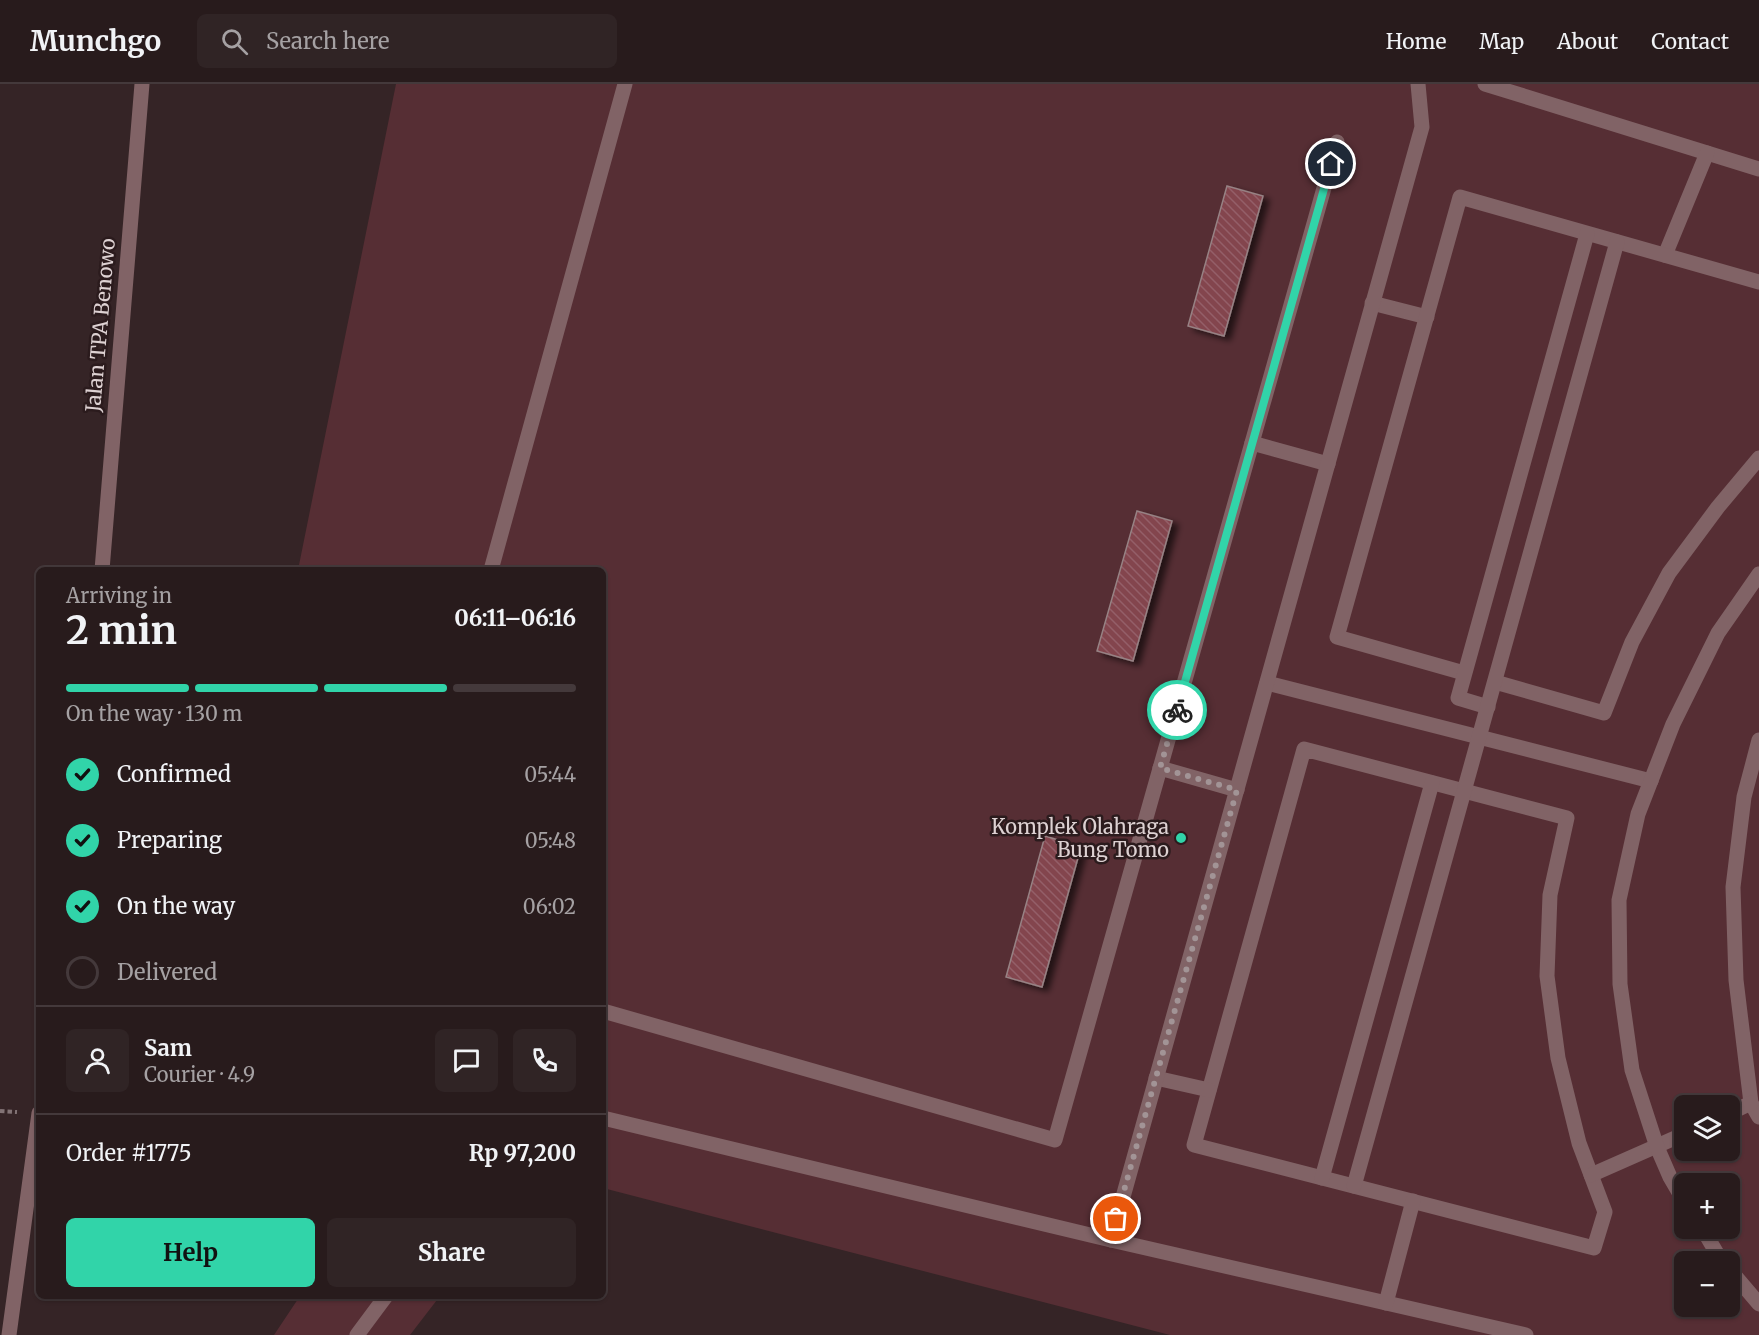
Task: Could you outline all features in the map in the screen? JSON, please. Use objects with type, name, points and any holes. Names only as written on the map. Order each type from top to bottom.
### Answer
[{"type":"lane","name":"Jalan TPA Benowo","points":[[102,567],[142,84]]},
{"type":"lane","points":[[492,567],[625,84]]},
{"type":"lane","points":[[1111,1239],[1422,127],[1418,84]]},
{"type":"lane","points":[[1485,84],[1759,170]]},
{"type":"lane","points":[[606,1012],[1055,1140],[1337,142]]},
{"type":"lane","points":[[1665,255],[1707,153]]},
{"type":"lane","points":[[1464,673],[1337,637],[1460,197],[1759,282]]},
{"type":"lane","points":[[1488,707],[1458,698],[1587,234]]},
{"type":"lane","points":[[1354,1186],[1617,242]]},
{"type":"lane","points":[[1372,303],[1427,317]]},
{"type":"lane","points":[[1252,443],[1328,464]]},
{"type":"lane","points":[[1495,682],[1604,713],[1632,642],[1669,573],[1718,507],[1759,459]]},
{"type":"lane","points":[[1674,1184],[1657,1147],[1632,1070],[1620,984],[1619,900],[1638,814],[1673,724],[1718,633],[1759,574]]},
{"type":"lane","points":[[1267,683],[1651,781]]},
{"type":"lane","points":[[1759,741],[1744,797],[1733,887],[1736,980],[1751,1103],[1759,1117]]},
{"type":"lane","points":[[1304,750],[1464,791],[1567,818],[1550,895],[1547,976],[1558,1058],[1579,1143],[1605,1212],[1594,1248],[1194,1145],[1304,750]]},
{"type":"lane","points":[[1160,768],[1237,790]]},
{"type":"lane","points":[[1322,1178],[1432,783]]},
{"type":"lane","points":[[1156,1078],[1209,1090]]},
{"type":"lane","points":[[1740,1108],[1751,1103]]},
{"type":"lane","points":[[606,1119],[1526,1335]]},
{"type":"lane","points":[[9,1335],[36,1135]]},
{"type":"lane","points":[[1591,1175],[1674,1139]]},
{"type":"lane","points":[[1386,1303],[1413,1201]]},
{"type":"lane","points":[[1740,1282],[1759,1304]]},
{"type":"lane","points":[[357,1335],[384,1299]]},
{"type":"shaded area","name":"Komplek Olahraga Bung Tomo","points":[[396,84],[1759,84],[1759,1335],[1170,1335],[606,1189],[606,567],[299,567]]},
{"type":"shaded area","points":[[298,1299],[438,1299],[410,1335],[274,1335]]},
{"type":"building","points":[[1227,186],[1263,196],[1224,336],[1188,326]]},
{"type":"building","points":[[1137,511],[1172,521],[1133,661],[1097,651]]},
{"type":"building","points":[[1045,836],[1081,847],[1042,987],[1006,977]]},
{"type":"way so far","points":[[1116,1219],[1237,790],[1160,768],[1177,710]]},
{"type":"place","name":"Komplek Olahraga Bung Tomo","points":[[1181,838]]},
{"type":"route","points":[[1177,710],[1331,164]]}]
